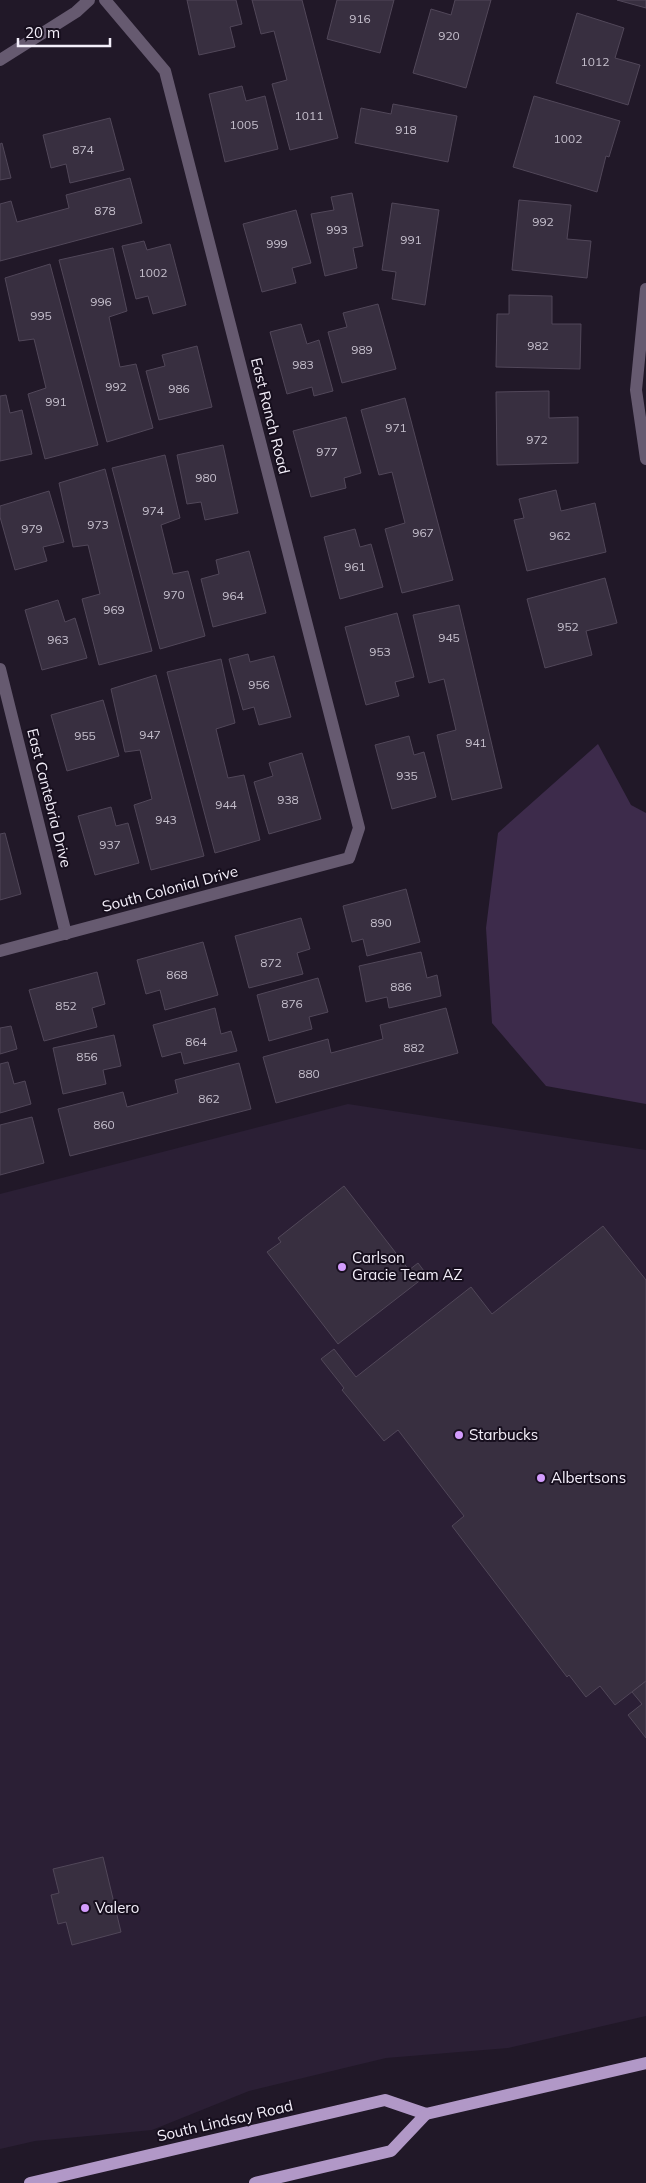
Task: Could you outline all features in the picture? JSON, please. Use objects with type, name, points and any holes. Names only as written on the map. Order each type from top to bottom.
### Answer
[{"type":"main road","points":[[255,2183],[391,2151],[426,2114],[646,2063]]},
{"type":"main road","name":"South Lindsay Road","points":[[30,2183],[385,2100],[426,2114]]},
{"type":"street","points":[[0,60],[76,12],[89,0]]},
{"type":"street","name":"East Ranch Road","points":[[105,0],[165,70],[359,828],[349,858]]},
{"type":"street","points":[[646,289],[636,390],[646,459]]},
{"type":"street","name":"East Cantebria Drive","points":[[0,670],[66,934]]},
{"type":"street","name":"South Colonial Drive","points":[[0,951],[349,858]]},
{"type":"shaded area","points":[[598,744],[631,805],[646,813],[646,1104],[546,1086],[492,1023],[486,928],[498,833]]},
{"type":"shaded area","points":[[348,1104],[646,1150],[646,2016],[508,2048],[386,2058],[249,2091],[152,2130],[35,2141],[0,2149],[0,1194]]},
{"type":"building","points":[[187,0],[236,0],[242,24],[230,27],[235,47],[199,55]]},
{"type":"building","points":[[252,0],[302,0],[338,138],[290,150],[272,84],[287,80],[274,31],[261,34]]},
{"type":"building","points":[[337,0],[394,0],[380,53],[327,39]]},
{"type":"building","points":[[455,0],[491,0],[466,88],[413,73],[431,9],[451,15]]},
{"type":"building","points":[[617,0],[646,0],[646,8]]},
{"type":"building","points":[[577,13],[624,28],[615,58],[640,65],[628,105],[556,83]]},
{"type":"building","points":[[242,86],[246,101],[265,96],[278,149],[225,162],[209,94]]},
{"type":"building","points":[[534,96],[620,121],[609,157],[606,156],[597,192],[513,167]]},
{"type":"building","points":[[393,104],[457,116],[448,162],[355,143],[361,108],[391,114]]},
{"type":"building","points":[[110,118],[124,170],[70,183],[66,164],[51,168],[43,135]]},
{"type":"building","points":[[2,143],[11,178],[0,180],[0,144]]},
{"type":"building","points":[[130,178],[142,223],[0,261],[0,204],[11,201],[17,222],[69,208],[66,195]]},
{"type":"building","points":[[352,193],[363,246],[353,248],[357,268],[325,276],[311,214],[334,210],[331,197]]},
{"type":"building","points":[[519,200],[571,205],[567,239],[591,241],[587,278],[512,270]]},
{"type":"building","points":[[392,203],[439,210],[425,305],[392,299],[396,272],[382,270]]},
{"type":"building","points":[[296,210],[311,263],[292,268],[296,283],[262,292],[243,224]]},
{"type":"building","points":[[144,241],[147,250],[170,244],[186,305],[153,314],[148,296],[136,299],[122,246]]},
{"type":"building","points":[[113,248],[127,311],[109,317],[120,367],[136,364],[153,428],[107,442],[59,260]]},
{"type":"building","points":[[50,264],[98,445],[45,459],[28,394],[46,388],[34,339],[19,341],[5,278]]},
{"type":"building","points":[[509,295],[552,296],[552,324],[581,324],[580,369],[496,367],[497,314],[509,314]]},
{"type":"building","points":[[378,304],[396,369],[342,383],[328,332],[347,327],[343,313]]},
{"type":"building","points":[[301,324],[307,344],[319,340],[333,391],[314,396],[312,387],[287,394],[270,332]]},
{"type":"building","points":[[197,346],[212,407],[159,420],[146,371],[165,366],[162,355]]},
{"type":"building","points":[[549,391],[549,418],[578,417],[578,463],[497,465],[496,392]]},
{"type":"building","points":[[6,395],[10,413],[22,410],[32,454],[0,461],[0,396]]},
{"type":"building","points":[[405,398],[453,580],[402,593],[385,529],[405,523],[392,472],[379,475],[361,410]]},
{"type":"building","points":[[346,417],[361,473],[344,478],[346,488],[311,497],[293,431]]},
{"type":"building","points":[[223,445],[238,513],[205,520],[201,502],[187,504],[177,455]]},
{"type":"building","points":[[165,455],[180,518],[161,525],[173,574],[188,571],[205,636],[160,649],[112,468]]},
{"type":"building","points":[[105,469],[152,651],[99,665],[82,599],[100,594],[88,545],[73,547],[59,483]]},
{"type":"building","points":[[556,490],[561,511],[595,503],[606,552],[527,571],[514,520],[524,518],[519,499]]},
{"type":"building","points":[[49,491],[64,542],[43,547],[47,561],[15,570],[0,517],[0,506]]},
{"type":"building","points":[[355,529],[360,547],[371,544],[383,587],[340,599],[324,537]]},
{"type":"building","points":[[249,551],[266,613],[213,627],[201,579],[219,574],[216,560]]},
{"type":"building","points":[[605,578],[617,623],[586,631],[592,655],[545,668],[527,599]]},
{"type":"building","points":[[58,600],[65,622],[75,618],[87,658],[42,670],[25,610]]},
{"type":"building","points":[[459,605],[502,788],[452,800],[437,735],[456,730],[444,679],[429,683],[413,615]]},
{"type":"building","points":[[397,613],[414,677],[395,682],[399,696],[366,705],[345,627]]},
{"type":"building","points":[[248,654],[250,662],[274,656],[291,717],[259,725],[254,707],[243,710],[229,659]]},
{"type":"building","points":[[221,659],[235,723],[216,729],[228,778],[244,775],[260,840],[215,853],[167,672]]},
{"type":"building","points":[[156,675],[204,856],[151,870],[134,805],[152,799],[140,750],[125,752],[111,689]]},
{"type":"building","points":[[103,700],[119,756],[67,771],[51,715]]},
{"type":"building","points":[[409,736],[414,755],[424,752],[436,797],[392,809],[375,745]]},
{"type":"building","points":[[302,753],[321,819],[269,834],[254,782],[273,776],[269,763]]},
{"type":"building","points":[[111,807],[116,826],[128,823],[139,863],[95,875],[78,816]]},
{"type":"building","points":[[5,833],[21,894],[0,900],[0,834]]},
{"type":"building","points":[[406,889],[420,942],[367,956],[363,939],[352,942],[343,906]]},
{"type":"building","points":[[301,918],[310,949],[297,953],[303,974],[249,988],[235,936]]},
{"type":"building","points":[[203,942],[218,995],[165,1010],[160,990],[146,994],[137,960]]},
{"type":"building","points":[[421,952],[427,978],[437,975],[441,996],[389,1008],[387,997],[366,1002],[359,966]]},
{"type":"building","points":[[97,972],[105,1004],[92,1008],[97,1027],[44,1041],[29,990]]},
{"type":"building","points":[[318,978],[328,1012],[309,1017],[312,1029],[269,1041],[257,995]]},
{"type":"building","points":[[215,1008],[221,1034],[231,1031],[237,1051],[184,1064],[181,1052],[162,1057],[153,1025]]},
{"type":"building","points":[[446,1008],[458,1053],[276,1103],[263,1057],[328,1039],[331,1053],[383,1039],[380,1025]]},
{"type":"building","points":[[11,1026],[17,1049],[0,1054],[0,1028]]},
{"type":"building","points":[[114,1035],[121,1066],[103,1070],[106,1084],[63,1094],[53,1048]]},
{"type":"building","points":[[8,1062],[14,1084],[25,1081],[31,1104],[0,1113],[0,1064]]},
{"type":"building","points":[[239,1063],[251,1109],[70,1156],[58,1109],[123,1092],[127,1107],[178,1093],[175,1080]]},
{"type":"building","points":[[32,1117],[44,1163],[0,1175],[0,1125]]},
{"type":"building","name":"Carlson Gracie Team AZ","points":[[344,1186],[409,1270],[418,1263],[427,1275],[338,1344],[267,1252],[281,1242],[278,1238]]},
{"type":"building","name":"Albertsons","points":[[603,1226],[646,1280],[646,1681],[615,1705],[600,1686],[586,1697],[569,1675],[567,1677],[452,1526],[464,1516],[398,1430],[384,1441],[342,1390],[344,1388],[321,1359],[334,1349],[356,1377],[471,1287],[492,1314]]},
{"type":"building","points":[[646,1681],[646,1738],[628,1715],[642,1704],[632,1692]]},
{"type":"building","name":"Valero","points":[[103,1857],[121,1932],[72,1945],[66,1922],[58,1924],[51,1895],[59,1893],[53,1869]]},
{"type":"place","name":"Carlson Gracie Team AZ","points":[[342,1267]]},
{"type":"place","name":"Starbucks","points":[[459,1435]]},
{"type":"place","name":"Albertsons","points":[[541,1478]]},
{"type":"place","name":"Valero","points":[[85,1908]]}]
